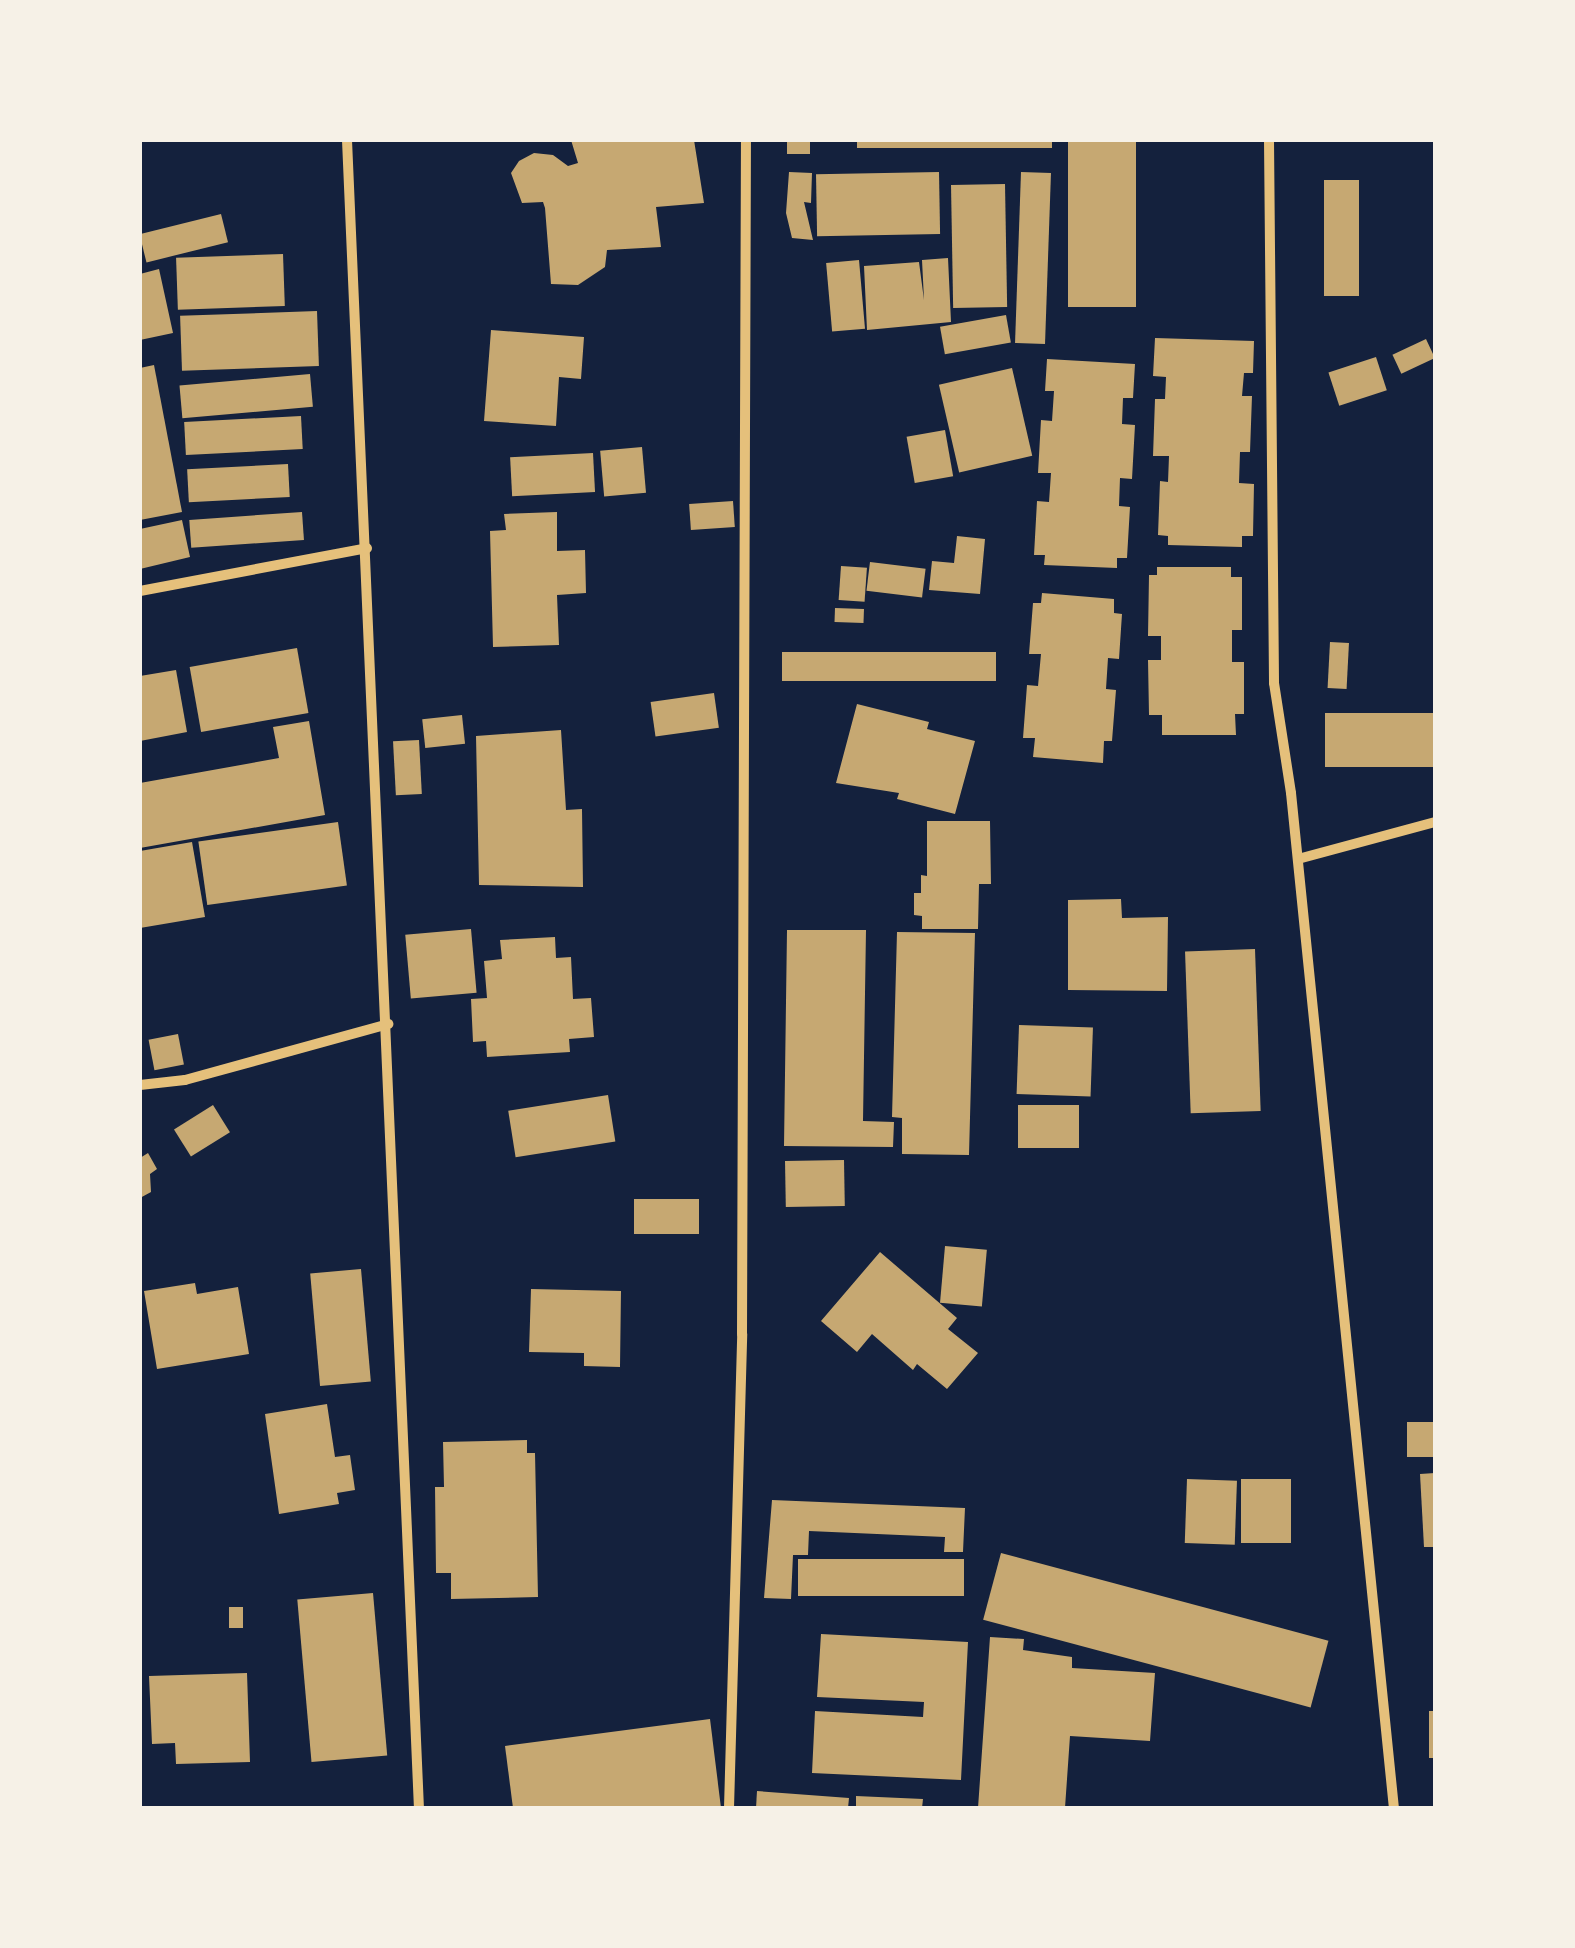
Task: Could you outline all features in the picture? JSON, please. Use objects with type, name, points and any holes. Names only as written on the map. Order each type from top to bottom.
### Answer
[{"type":"street","points":[[348,140],[419,1808]]},
{"type":"street","points":[[729,1808],[742,1334],[746,140]]},
{"type":"street","points":[[1269,140],[1274,682],[1298,859],[1394,1808]]},
{"type":"street","points":[[140,591],[367,548]]},
{"type":"street","points":[[1298,859],[1435,822]]},
{"type":"street","points":[[140,1086],[185,1080],[388,1024]]},
{"type":"building","points":[[571,140],[694,140],[704,203],[656,207],[661,247],[607,250],[605,267],[578,285],[551,284],[543,202],[522,203],[511,173],[519,161],[534,153],[553,155],[568,166],[578,163]]},
{"type":"building","points":[[787,140],[810,140],[810,154],[787,154]]},
{"type":"building","points":[[857,140],[1052,140],[1052,148],[857,148]]},
{"type":"building","points":[[1068,140],[1136,140],[1136,307],[1068,307]]},
{"type":"building","points":[[789,172],[812,173],[811,203],[804,202],[813,240],[792,238],[786,213]]},
{"type":"building","points":[[939,172],[940,234],[817,236],[816,174]]},
{"type":"building","points":[[1021,172],[1051,173],[1045,344],[1015,343]]},
{"type":"building","points":[[1324,180],[1359,180],[1359,296],[1324,296]]},
{"type":"building","points":[[1005,184],[1007,307],[953,308],[951,185]]},
{"type":"building","points":[[221,214],[228,242],[147,262],[140,234]]},
{"type":"building","points":[[283,254],[285,306],[178,310],[176,258]]},
{"type":"building","points":[[948,258],[951,322],[867,330],[864,266],[919,262],[924,300],[922,260]]},
{"type":"building","points":[[859,260],[865,329],[832,332],[826,263]]},
{"type":"building","points":[[159,269],[173,333],[140,340],[140,274]]},
{"type":"building","points":[[317,311],[319,366],[182,371],[180,316]]},
{"type":"building","points":[[1006,315],[1011,343],[945,354],[940,327]]},
{"type":"building","points":[[491,330],[584,337],[581,379],[559,377],[556,426],[484,421]]},
{"type":"building","points":[[1155,338],[1254,341],[1253,373],[1244,373],[1242,396],[1252,396],[1250,452],[1240,452],[1239,483],[1254,484],[1253,536],[1242,536],[1242,547],[1168,545],[1168,536],[1158,535],[1160,481],[1168,482],[1169,456],[1153,456],[1155,399],[1165,399],[1166,377],[1153,376]]},
{"type":"building","points":[[1426,339],[1435,358],[1401,374],[1392,355]]},
{"type":"building","points":[[1376,357],[1387,390],[1339,406],[1328,372]]},
{"type":"building","points":[[1047,359],[1135,364],[1133,398],[1123,398],[1122,424],[1135,425],[1132,479],[1120,478],[1119,506],[1130,507],[1127,558],[1117,558],[1117,568],[1044,565],[1045,555],[1034,555],[1037,501],[1049,502],[1051,473],[1038,473],[1041,420],[1052,421],[1054,391],[1045,391]]},
{"type":"building","points":[[154,365],[182,512],[140,520],[140,368]]},
{"type":"building","points":[[1012,368],[1032,456],[959,473],[939,385]]},
{"type":"building","points":[[310,374],[313,407],[182,418],[179,385]]},
{"type":"building","points":[[301,416],[303,449],[186,455],[184,422]]},
{"type":"building","points":[[945,430],[953,476],[915,483],[907,437]]},
{"type":"building","points":[[642,447],[646,493],[604,496],[600,451]]},
{"type":"building","points":[[593,453],[595,492],[512,496],[510,457]]},
{"type":"building","points":[[288,464],[290,497],[189,502],[187,469]]},
{"type":"building","points":[[733,501],[735,527],[691,530],[689,504]]},
{"type":"building","points":[[302,512],[304,540],[191,548],[189,520]]},
{"type":"building","points":[[557,512],[557,551],[585,550],[586,593],[557,595],[559,645],[493,647],[490,531],[506,530],[504,514]]},
{"type":"building","points":[[182,520],[190,557],[140,569],[140,529]]},
{"type":"building","points":[[957,536],[985,539],[980,594],[929,590],[932,561],[954,563]]},
{"type":"building","points":[[870,562],[926,569],[922,598],[866,591]]},
{"type":"building","points":[[841,566],[867,568],[865,602],[839,600]]},
{"type":"building","points":[[1157,567],[1231,567],[1231,577],[1242,577],[1242,630],[1232,630],[1232,662],[1244,662],[1244,714],[1235,714],[1236,735],[1162,735],[1162,715],[1149,715],[1148,660],[1161,660],[1161,636],[1148,636],[1149,575],[1157,575]]},
{"type":"building","points":[[1042,593],[1114,599],[1114,613],[1122,614],[1119,659],[1108,658],[1106,689],[1116,690],[1112,741],[1104,741],[1103,763],[1033,757],[1035,738],[1023,738],[1027,685],[1038,686],[1041,654],[1029,654],[1033,603],[1041,603]]},
{"type":"building","points":[[835,608],[864,609],[863,623],[835,622]]},
{"type":"building","points":[[1330,642],[1349,643],[1347,689],[1328,688]]},
{"type":"building","points":[[297,648],[308,713],[201,732],[190,667]]},
{"type":"building","points":[[782,652],[996,652],[996,681],[782,681]]},
{"type":"building","points":[[176,670],[187,732],[140,741],[140,676]]},
{"type":"building","points":[[714,693],[719,728],[655,737],[651,702]]},
{"type":"building","points":[[857,704],[929,722],[927,729],[975,741],[955,814],[897,799],[899,793],[836,783]]},
{"type":"building","points":[[1325,713],[1435,713],[1435,767],[1325,767]]},
{"type":"building","points":[[462,715],[465,744],[425,748],[422,719]]},
{"type":"building","points":[[309,721],[325,815],[140,848],[140,783],[279,758],[273,727]]},
{"type":"building","points":[[561,730],[566,810],[582,809],[583,887],[479,885],[476,736]]},
{"type":"building","points":[[419,740],[422,794],[396,795],[393,741]]},
{"type":"building","points":[[927,821],[990,821],[991,884],[979,884],[978,929],[922,929],[922,916],[914,915],[914,893],[921,893],[921,875],[927,876]]},
{"type":"building","points":[[338,822],[347,885],[207,905],[198,842]]},
{"type":"building","points":[[192,842],[205,917],[140,928],[140,851]]},
{"type":"building","points":[[1121,899],[1122,918],[1168,917],[1167,991],[1068,990],[1068,900]]},
{"type":"building","points":[[471,929],[477,993],[411,999],[405,935]]},
{"type":"building","points":[[787,930],[866,930],[863,1121],[894,1122],[893,1147],[784,1146]]},
{"type":"building","points":[[897,932],[975,933],[969,1155],[902,1154],[902,1118],[892,1117]]},
{"type":"building","points":[[555,937],[556,958],[571,957],[573,999],[591,998],[594,1037],[569,1039],[570,1052],[487,1057],[486,1041],[473,1042],[471,999],[487,998],[484,961],[502,959],[500,940]]},
{"type":"building","points":[[1255,949],[1261,1111],[1191,1113],[1185,951]]},
{"type":"building","points":[[1019,1025],[1093,1028],[1091,1097],[1017,1094]]},
{"type":"building","points":[[178,1034],[184,1064],[154,1070],[149,1040]]},
{"type":"building","points":[[608,1095],[615,1141],[516,1157],[508,1111]]},
{"type":"building","points":[[213,1105],[230,1132],[191,1157],[174,1129]]},
{"type":"building","points":[[1018,1105],[1079,1105],[1079,1148],[1018,1148]]},
{"type":"building","points":[[148,1153],[157,1169],[150,1174],[151,1192],[140,1198],[140,1158]]},
{"type":"building","points":[[844,1160],[845,1206],[786,1207],[785,1161]]},
{"type":"building","points":[[634,1199],[699,1199],[699,1234],[634,1234]]},
{"type":"building","points":[[945,1246],[987,1250],[982,1306],[940,1303]]},
{"type":"building","points":[[880,1252],[957,1318],[948,1329],[978,1353],[947,1389],[917,1364],[913,1370],[872,1334],[857,1352],[821,1321]]},
{"type":"building","points":[[361,1269],[371,1382],[320,1386],[310,1273]]},
{"type":"building","points":[[195,1283],[197,1294],[238,1287],[249,1354],[157,1369],[144,1291]]},
{"type":"building","points":[[531,1289],[621,1291],[620,1367],[584,1366],[584,1353],[529,1352]]},
{"type":"building","points":[[327,1404],[335,1457],[350,1455],[355,1490],[337,1493],[339,1504],[279,1514],[265,1414]]},
{"type":"building","points":[[1407,1422],[1435,1422],[1435,1457],[1407,1457]]},
{"type":"building","points":[[527,1440],[527,1453],[535,1453],[538,1597],[451,1599],[451,1573],[436,1573],[435,1487],[444,1487],[443,1442]]},
{"type":"building","points":[[1435,1473],[1435,1547],[1424,1547],[1420,1474]]},
{"type":"building","points":[[1187,1479],[1237,1481],[1235,1545],[1185,1543]]},
{"type":"building","points":[[1241,1479],[1291,1479],[1291,1543],[1241,1543]]},
{"type":"building","points":[[772,1500],[965,1508],[963,1552],[944,1552],[945,1537],[809,1531],[808,1555],[793,1555],[791,1599],[764,1598]]},
{"type":"building","points":[[1001,1553],[1328,1641],[1311,1707],[983,1620]]},
{"type":"building","points":[[798,1559],[964,1559],[964,1596],[798,1596]]},
{"type":"building","points":[[373,1593],[387,1755],[311,1762],[297,1600]]},
{"type":"building","points":[[229,1607],[243,1607],[243,1628],[229,1628]]},
{"type":"building","points":[[821,1634],[968,1642],[961,1780],[812,1773],[815,1711],[923,1717],[924,1702],[817,1697]]},
{"type":"building","points":[[990,1637],[1024,1639],[1023,1650],[1072,1657],[1072,1668],[1155,1673],[1150,1741],[1070,1736],[1065,1808],[978,1808]]},
{"type":"building","points":[[247,1673],[250,1762],[176,1764],[175,1743],[152,1744],[149,1676]]},
{"type":"building","points":[[1429,1711],[1435,1711],[1435,1758],[1429,1758]]},
{"type":"building","points":[[710,1719],[721,1808],[513,1808],[505,1746]]},
{"type":"building","points":[[757,1791],[849,1798],[848,1808],[756,1808]]},
{"type":"building","points":[[856,1796],[923,1799],[922,1808],[856,1808]]}]
